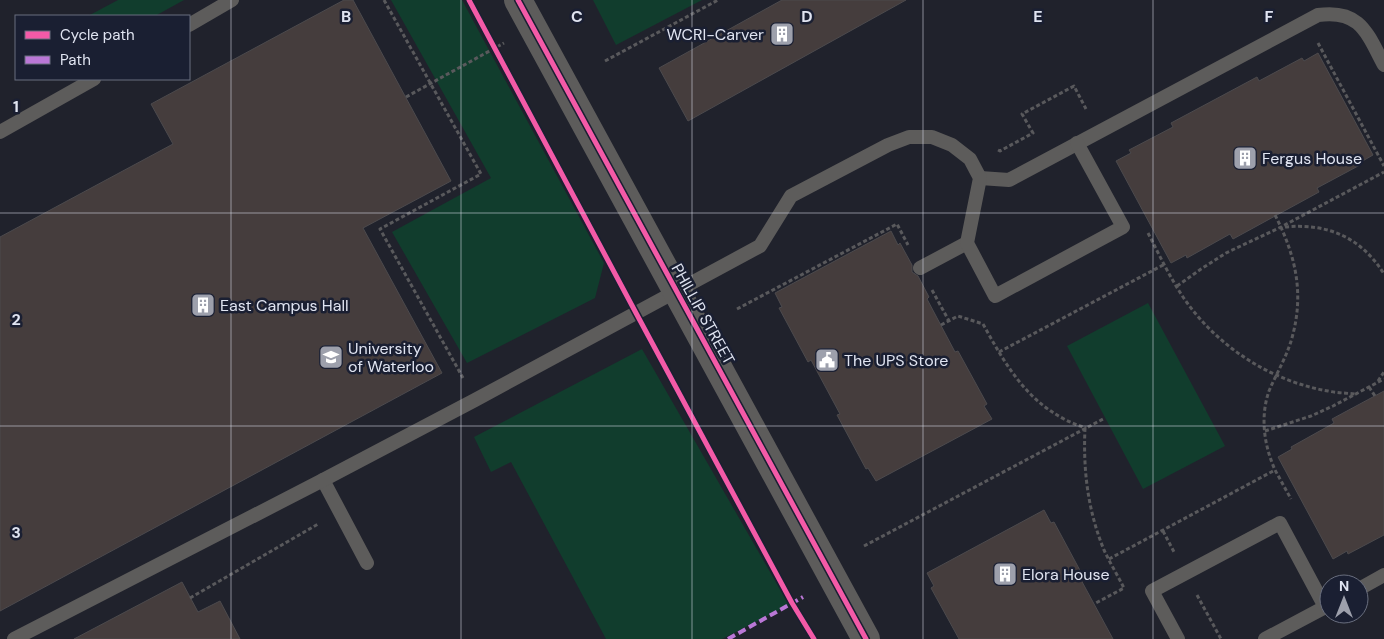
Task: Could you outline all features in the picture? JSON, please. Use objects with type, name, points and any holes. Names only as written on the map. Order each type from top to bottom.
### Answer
[{"type":"street","name":"PHILLIP STREET","points":[[518,0],[866,639]]},
{"type":"lane","points":[[190,24],[232,0]]},
{"type":"lane","points":[[980,178],[1010,180],[1318,15],[1330,13],[1344,15],[1355,20],[1365,28],[1384,64]]},
{"type":"lane","points":[[0,132],[92,80]]},
{"type":"lane","points":[[14,639],[475,400],[760,246],[791,196],[888,144],[909,137],[932,137],[952,145],[970,159],[980,178],[967,243],[995,296],[1123,227],[1078,143]]},
{"type":"lane","points":[[920,268],[967,243]]},
{"type":"lane","points":[[323,480],[367,563]]},
{"type":"lane","points":[[1178,639],[1152,591],[1280,523],[1319,592]]},
{"type":"lane","points":[[1369,583],[1384,575]]},
{"type":"lane","points":[[1265,639],[1319,610]]},
{"type":"path","points":[[384,0],[481,174],[380,229],[475,400]]},
{"type":"path","points":[[605,61],[718,0]]},
{"type":"path","points":[[406,97],[533,27]]},
{"type":"path","points":[[1316,39],[1384,166]]},
{"type":"path","points":[[1355,394],[1328,391],[1302,385],[1276,375],[1246,359],[1219,337],[1194,312],[1177,286],[1226,253],[1282,227],[1384,172]]},
{"type":"path","points":[[1275,215],[1290,247],[1298,291],[1297,313],[1293,334],[1286,356],[1269,392],[1265,412],[1265,431],[1270,457],[1275,470]]},
{"type":"path","points":[[1282,227],[1303,225],[1324,228],[1344,236],[1362,247],[1377,262],[1384,274]]},
{"type":"path","points":[[738,309],[890,228]]},
{"type":"path","points":[[999,352],[1164,264]]},
{"type":"path","points":[[941,325],[958,316],[984,324],[1011,372],[1026,390],[1064,419],[1085,428]]},
{"type":"path","points":[[1378,382],[1384,372]]},
{"type":"path","points":[[1265,431],[1311,416],[1334,406],[1384,379]]},
{"type":"path","points":[[1369,387],[1375,396]]},
{"type":"path","points":[[864,546],[1105,418]]},
{"type":"path","points":[[1085,428],[1084,462],[1089,503],[1105,551],[1124,588],[1094,604]]},
{"type":"path","points":[[190,598],[340,512]]},
{"type":"path","points":[[1163,530],[1175,553]]},
{"type":"path","points":[[1194,590],[1221,639]]},
{"type":"green space","points":[[118,0],[184,0],[157,15],[90,15]]},
{"type":"green space","points":[[391,0],[462,0],[604,263],[595,298],[467,363],[392,232],[491,178]]},
{"type":"green space","points":[[593,0],[702,0],[616,45]]},
{"type":"green space","points":[[1148,303],[1225,446],[1143,489],[1067,346]]},
{"type":"green space","points":[[642,349],[789,605],[722,639],[606,639],[511,462],[491,472],[474,437]]},
{"type":"building","name":"East Campus Hall","points":[[344,0],[353,0],[451,181],[363,228],[442,373],[0,611],[0,237],[173,144],[151,104]]},
{"type":"building","name":"WCRI-Carver","points":[[782,0],[906,0],[688,121],[659,68]]},
{"type":"building","name":"Fergus House","points":[[1318,53],[1373,155],[1359,163],[1360,165],[1317,188],[1319,192],[1233,239],[1230,234],[1187,258],[1186,255],[1171,263],[1116,161],[1131,153],[1129,150],[1173,127],[1171,123],[1257,77],[1259,81],[1302,58],[1304,61]]},
{"type":"building","points":[[891,231],[912,265],[912,272],[918,276],[929,297],[927,299],[955,352],[958,351],[987,404],[984,406],[992,419],[876,481],[868,468],[866,469],[837,415],[840,414],[811,360],[808,362],[779,308],[782,307],[775,293]]},
{"type":"building","points":[[1384,391],[1384,535],[1348,554],[1347,551],[1333,559],[1278,457],[1292,449],[1291,447],[1334,423],[1332,419]]},
{"type":"building","name":"Elora House","points":[[1044,510],[1051,523],[1054,522],[1083,576],[1080,578],[1113,639],[959,639],[931,588],[934,586],[927,573]]},
{"type":"building","points":[[182,582],[198,612],[220,601],[240,639],[74,639]]},
{"type":"marked path","points":[[728,639],[803,597]]},
{"type":"cycle path","points":[[469,0],[792,603],[814,639]]},
{"type":"cycle path","points":[[518,0],[866,639]]},
{"type":"place","name":"WCRI-Carver","points":[[782,34]]},
{"type":"place","name":"Fergus House","points":[[1245,158]]},
{"type":"place","name":"East Campus Hall","points":[[203,305]]},
{"type":"place","name":"University of Waterloo","points":[[331,357]]},
{"type":"place","name":"The UPS Store","points":[[827,360]]},
{"type":"place","name":"Elora House","points":[[1005,574]]}]
